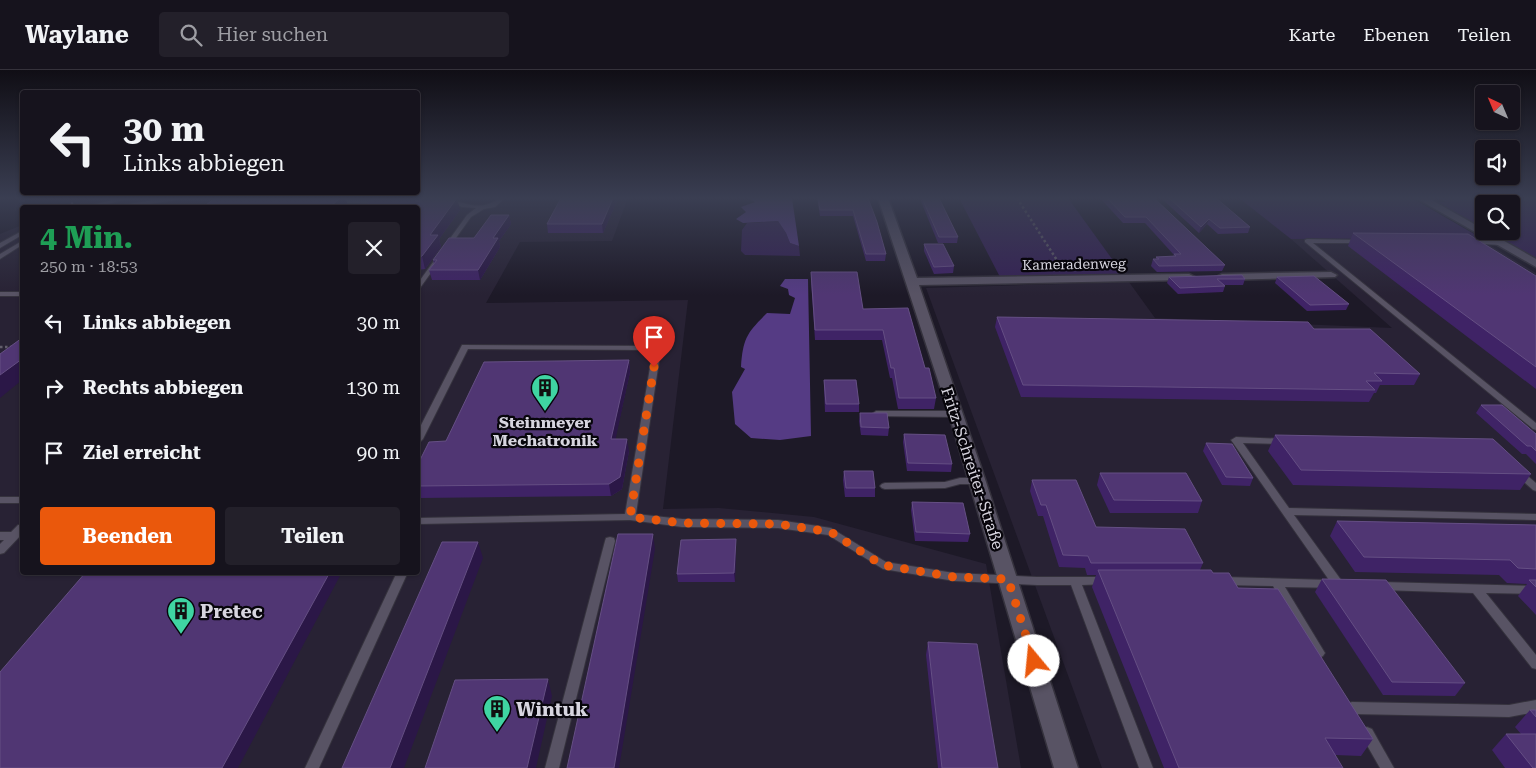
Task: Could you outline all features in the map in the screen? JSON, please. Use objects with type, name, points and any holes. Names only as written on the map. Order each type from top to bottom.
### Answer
[{"type":"street","name":"Fritz-Schreiter-Straße","points":[[895,231],[978,481],[1066,768]]},
{"type":"street","points":[[1479,231],[1536,264]]},
{"type":"street","points":[[1222,263],[1236,276]]},
{"type":"street","name":"Kameradenweg","points":[[913,282],[1330,275]]},
{"type":"lane","points":[[420,283],[458,231]]},
{"type":"lane","points":[[0,246],[20,234]]},
{"type":"lane","points":[[1374,241],[1307,240],[1536,427]]},
{"type":"lane","points":[[1460,242],[1501,243]]},
{"type":"lane","points":[[1470,242],[1486,252]]},
{"type":"lane","points":[[0,257],[20,244]]},
{"type":"lane","points":[[0,294],[20,294]]},
{"type":"lane","points":[[420,435],[465,347],[657,348],[630,517]]},
{"type":"lane","points":[[873,414],[956,414]]},
{"type":"lane","points":[[1212,580],[1343,585],[1286,511],[1236,440],[1294,441]]},
{"type":"lane","points":[[1508,464],[1536,488]]},
{"type":"lane","points":[[886,486],[945,486],[960,481],[978,481]]},
{"type":"lane","points":[[0,500],[20,500]]},
{"type":"lane","points":[[1286,511],[1536,517]]},
{"type":"lane","points":[[420,521],[630,517],[682,523],[778,524],[831,532],[882,565],[954,577],[1114,581]]},
{"type":"lane","points":[[0,550],[20,530]]},
{"type":"lane","points":[[0,536],[14,536]]},
{"type":"lane","points":[[552,768],[610,541]]},
{"type":"lane","points":[[312,768],[402,575]]},
{"type":"lane","points":[[1075,581],[1146,768]]},
{"type":"lane","points":[[1277,583],[1327,666]]},
{"type":"lane","points":[[1366,585],[1536,590]]},
{"type":"lane","points":[[1476,588],[1536,664]]},
{"type":"lane","points":[[1387,768],[1349,704],[1509,712],[1536,706]]},
{"type":"path","points":[[1038,231],[1069,279]]},
{"type":"path","points":[[0,347],[15,347]]},
{"type":"shaded area","points":[[8,231],[20,231],[20,575],[420,575],[420,231],[616,231],[612,241],[520,242],[486,303],[688,300],[663,509],[719,508],[814,517],[986,564],[1021,768],[0,768],[0,234]]},
{"type":"shaded area","points":[[742,231],[784,231],[790,243],[799,246],[800,256],[745,255],[741,251]]},
{"type":"shaded area","points":[[784,231],[797,231],[799,246],[790,243]]},
{"type":"shaded area","points":[[976,231],[1092,231],[1125,277],[1001,279]]},
{"type":"shaded area","points":[[1280,231],[1468,231],[1475,235],[1475,238],[1291,239]]},
{"type":"shaded area","points":[[1520,231],[1536,231],[1536,259],[1503,240],[1520,240]]},
{"type":"shaded area","points":[[1475,237],[1475,240],[1481,240],[1536,273],[1536,768],[1102,768],[926,288],[1129,282],[1155,318],[1392,328],[1291,239]]},
{"type":"shaded area","points":[[785,279],[808,279],[811,436],[780,440],[751,438],[735,424],[732,392],[745,369],[741,367],[743,349],[751,331],[767,313],[790,314],[795,298],[789,295],[788,289],[780,286]]},
{"type":"building","points":[[420,231],[433,231],[430,235],[438,235],[420,256]]},
{"type":"building","points":[[479,231],[498,231],[493,238],[498,238],[478,270],[429,270],[437,260],[433,260],[449,238],[474,238]]},
{"type":"building","points":[[859,231],[879,231],[886,254],[866,254]]},
{"type":"building","points":[[936,231],[955,231],[958,237],[939,237]]},
{"type":"building","points":[[1159,231],[1189,231],[1225,265],[1159,266],[1153,259],[1181,254]]},
{"type":"building","points":[[1353,233],[1468,234],[1536,276],[1536,367]]},
{"type":"building","points":[[924,244],[943,244],[954,266],[934,267]]},
{"type":"building","points":[[811,272],[857,272],[863,309],[908,308],[925,368],[929,368],[936,398],[899,398],[894,368],[891,368],[883,330],[815,330]]},
{"type":"building","points":[[1242,275],[1245,279],[1217,279],[1225,286],[1180,288],[1169,277]]},
{"type":"building","points":[[1314,276],[1349,304],[1310,305],[1277,277]]},
{"type":"building","points":[[997,317],[1308,322],[1314,329],[1370,329],[1420,374],[1374,373],[1382,381],[1366,381],[1375,390],[1023,385]]},
{"type":"building","points":[[20,339],[20,360],[0,375],[0,354]]},
{"type":"building","name":"Steinmeyer Mechatronik","points":[[629,360],[611,439],[627,439],[620,477],[609,484],[420,486],[420,460],[429,442],[446,441],[484,362]]},
{"type":"building","points":[[824,380],[856,380],[859,404],[826,404]]},
{"type":"building","points":[[1481,405],[1502,405],[1536,434],[1536,451],[1531,446],[1527,446]]},
{"type":"building","points":[[860,413],[887,413],[889,428],[861,427]]},
{"type":"building","points":[[904,434],[945,435],[952,464],[908,463]]},
{"type":"building","points":[[1275,435],[1493,439],[1531,474],[1301,470]]},
{"type":"building","points":[[1206,443],[1232,444],[1253,478],[1226,477]]},
{"type":"building","points":[[844,471],[873,471],[875,488],[846,488]]},
{"type":"building","points":[[1100,473],[1186,473],[1202,501],[1114,500]]},
{"type":"building","points":[[1032,480],[1076,480],[1096,527],[1185,529],[1203,563],[1091,563],[1088,556],[1063,555],[1046,505],[1041,505]]},
{"type":"building","points":[[912,502],[963,503],[970,534],[916,532]]},
{"type":"building","points":[[1337,521],[1536,525],[1536,569],[1518,568],[1510,560],[1364,557]]},
{"type":"building","points":[[618,534],[653,534],[614,768],[567,768]]},
{"type":"building","points":[[736,539],[734,573],[677,574],[681,540]]},
{"type":"building","points":[[442,542],[478,542],[390,768],[342,768]]},
{"type":"building","points":[[1098,570],[1211,570],[1213,573],[1229,573],[1238,588],[1278,589],[1373,739],[1325,738],[1343,768],[1179,768]]},
{"type":"building","name":"Pretec","points":[[83,575],[328,575],[222,768],[0,768],[0,672]]},
{"type":"building","points":[[1322,579],[1386,580],[1465,683],[1392,682]]},
{"type":"building","points":[[1529,580],[1536,580],[1536,587]]},
{"type":"building","points":[[928,642],[977,644],[998,768],[942,768]]},
{"type":"building","name":"Wintuk","points":[[548,679],[527,768],[425,768],[455,680]]},
{"type":"building","points":[[1530,710],[1536,710],[1536,717]]},
{"type":"building","points":[[1506,734],[1536,734],[1536,768],[1533,768]]},
{"type":"place","name":"Steinmeyer Mechatronik","points":[[545,412]]},
{"type":"place","name":"Pretec","points":[[181,635]]},
{"type":"place","name":"Wintuk","points":[[497,733]]},
{"type":"route","points":[[654,367],[630,517],[682,523],[778,524],[831,532],[882,565],[954,577],[1008,579],[1034,661]]}]
